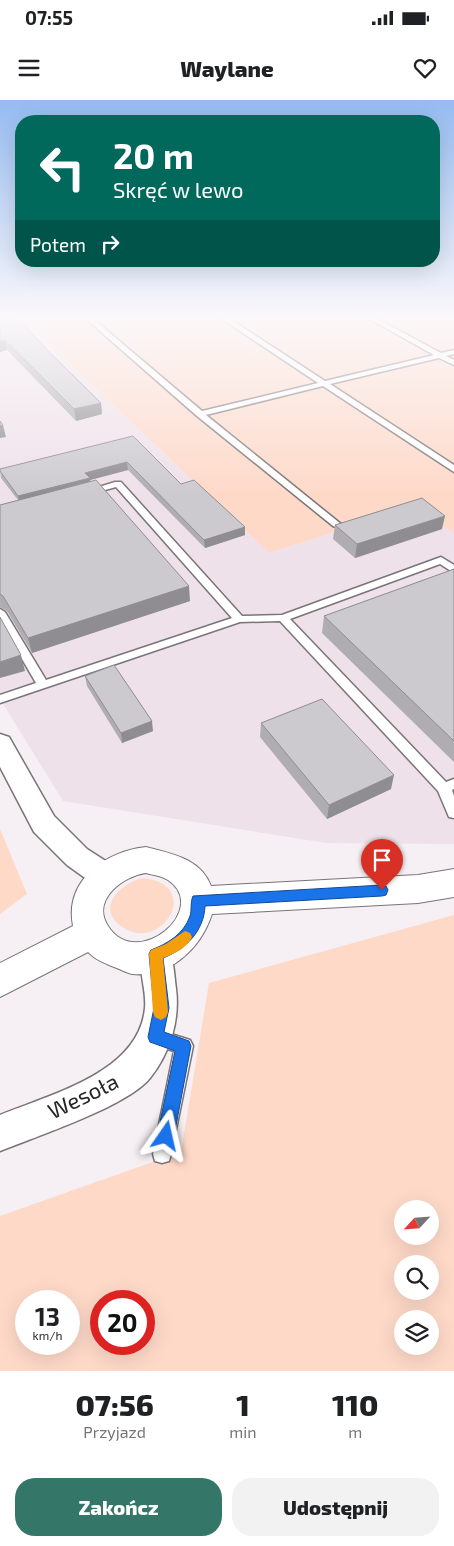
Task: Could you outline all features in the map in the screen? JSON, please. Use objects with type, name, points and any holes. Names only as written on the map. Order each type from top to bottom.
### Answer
[{"type":"main road","points":[[159,861],[175,867],[187,876],[195,888],[198,900],[198,914],[193,927],[184,938],[171,948],[142,957],[118,954],[99,942],[92,933],[88,923],[87,903],[97,883],[120,866],[132,862],[159,861]]},
{"type":"main road","points":[[198,900],[418,889],[454,883]]},
{"type":"main road","points":[[0,981],[92,933]]},
{"type":"street","points":[[0,743],[44,824],[77,857],[105,876]]},
{"type":"street","name":"Wesoła","points":[[0,1133],[103,1091],[137,1067],[155,1037],[162,1008],[156,954]]},
{"type":"lane","points":[[156,376],[336,524]]},
{"type":"lane","points":[[311,376],[454,469]]},
{"type":"lane","points":[[200,414],[353,376]]},
{"type":"lane","points":[[72,496],[118,484],[239,619]]},
{"type":"lane","points":[[0,699],[239,619],[283,618],[441,560],[454,570]]},
{"type":"lane","points":[[0,612],[43,685]]},
{"type":"lane","points":[[283,618],[449,786],[454,813]]},
{"type":"lane","points":[[155,1037],[184,1046],[162,1154]]},
{"type":"shaded area","points":[[0,376],[83,376],[269,553],[454,494],[454,844],[326,843],[63,801],[0,699]]},
{"type":"shaded area","points":[[83,376],[454,376],[454,533],[416,506],[269,553]]},
{"type":"shaded area","points":[[0,829],[27,894],[0,914]]},
{"type":"shaded area","points":[[142,878],[161,883],[171,892],[174,903],[170,915],[162,925],[150,932],[137,933],[122,927],[114,920],[111,905],[119,891]]},
{"type":"shaded area","points":[[454,915],[454,1371],[0,1371],[0,1216],[181,1152],[209,983]]},
{"type":"building","points":[[41,376],[74,376],[101,403],[74,409]]},
{"type":"building","points":[[133,436],[181,484],[194,480],[245,527],[204,540],[127,462],[85,473],[90,478],[18,496],[0,471],[0,469]]},
{"type":"building","points":[[96,480],[189,586],[28,638],[0,594],[0,505]]},
{"type":"building","points":[[422,498],[445,516],[357,544],[335,525]]},
{"type":"building","points":[[454,569],[454,741],[324,616]]},
{"type":"building","points":[[0,617],[21,655],[0,662]]},
{"type":"building","points":[[114,665],[152,721],[121,733],[85,676]]},
{"type":"building","points":[[322,699],[394,775],[329,805],[261,723]]},
{"type":"slow traffic","points":[[161,1012],[156,954],[171,948],[185,937]]},
{"type":"route","points":[[166,1136],[184,1046],[155,1037],[162,1008],[156,954],[171,948],[184,938],[193,927],[198,914],[198,900],[382,890]]}]
